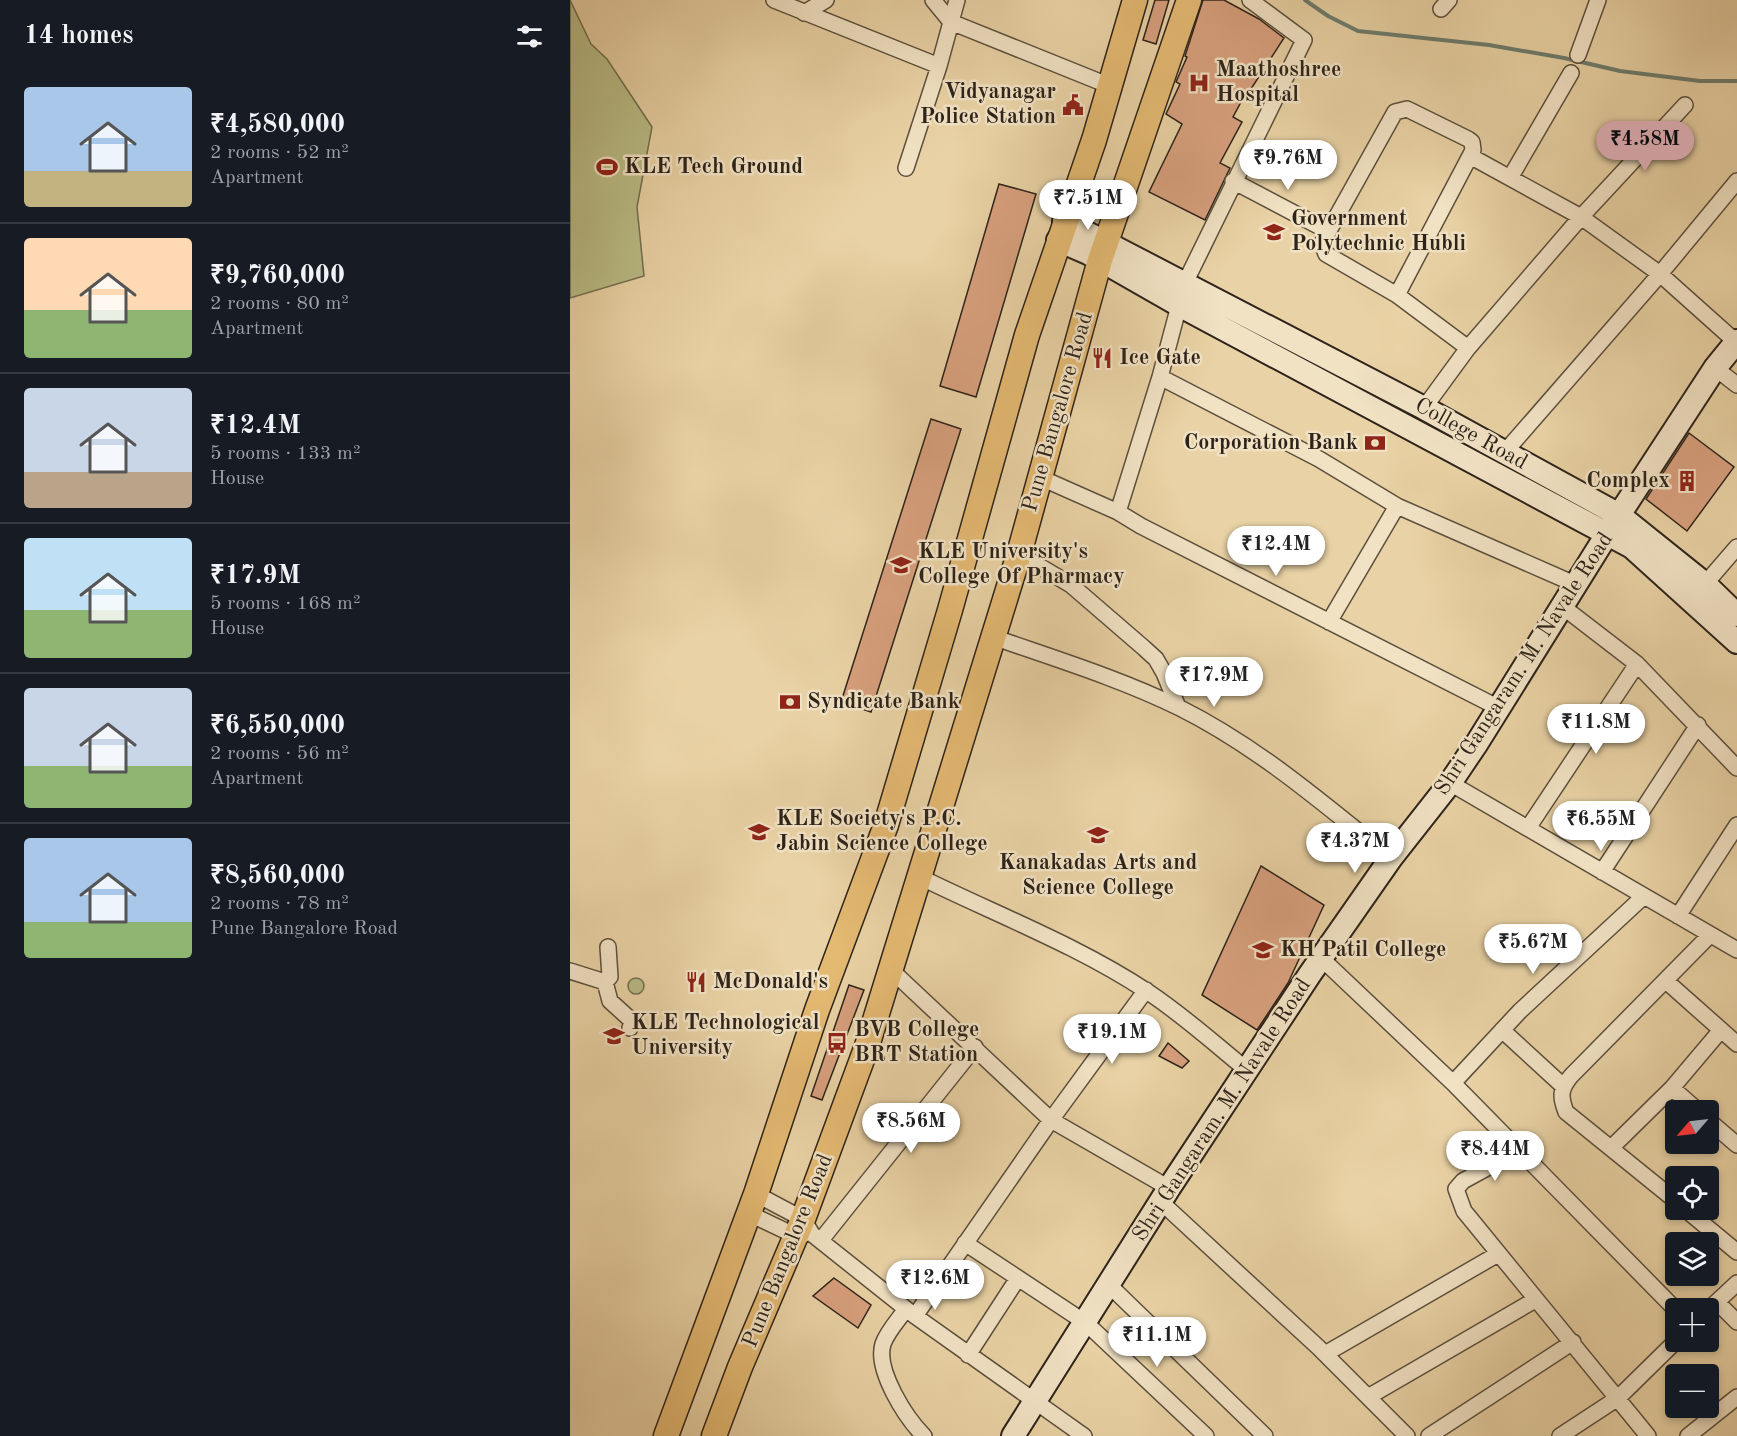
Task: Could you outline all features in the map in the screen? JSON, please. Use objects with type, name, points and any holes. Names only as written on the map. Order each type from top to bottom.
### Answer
[{"type":"main road","points":[[666,1436],[752,1203],[817,1010],[886,825],[950,610],[1027,335],[1094,140],[1136,0]]},
{"type":"main road","name":"Pune Bangalore Road","points":[[715,1435],[808,1232],[1019,554],[1104,251],[1189,0]]},
{"type":"main road","points":[[1061,231],[1104,251],[1179,305],[1614,525],[1632,547],[1737,642]]},
{"type":"main road","name":"College Road","points":[[1104,251],[1185,283],[1424,408],[1504,453],[1705,584],[1737,615]]},
{"type":"main road","name":"Shri Gangaram. M. Navale Road","points":[[1013,1436],[1165,1195],[1391,858],[1450,783],[1715,368],[1736,341]]},
{"type":"street","points":[[774,0],[939,66]]},
{"type":"street","points":[[804,13],[826,0]]},
{"type":"street","points":[[933,0],[951,22],[1110,86]]},
{"type":"street","points":[[906,168],[939,66],[957,0]]},
{"type":"street","points":[[1118,512],[1160,377],[1185,283],[1304,40],[1250,0]]},
{"type":"street","points":[[1578,55],[1598,0]]},
{"type":"street","points":[[1510,178],[1571,73]]},
{"type":"street","points":[[1424,408],[1468,348],[1581,217],[1685,105]]},
{"type":"street","points":[[1397,296],[1473,150],[1472,142],[1468,139],[1407,109],[1401,109],[1391,117],[1322,243],[1326,254],[1397,296],[1468,348]]},
{"type":"street","points":[[1470,156],[1581,217],[1660,274],[1736,341]]},
{"type":"street","points":[[1233,181],[1328,231]]},
{"type":"street","points":[[1504,453],[1660,274],[1737,181]]},
{"type":"street","points":[[1715,368],[1737,385]]},
{"type":"street","points":[[1160,377],[1319,459],[1397,506],[1577,585]]},
{"type":"street","points":[[1039,477],[1118,512],[1141,526],[1499,708]]},
{"type":"street","points":[[1329,622],[1397,506]]},
{"type":"street","points":[[1705,584],[1737,547]]},
{"type":"street","points":[[1019,554],[1071,585],[1150,654],[1164,673],[1178,707]]},
{"type":"street","points":[[1563,607],[1637,664],[1737,768]]},
{"type":"street","points":[[993,637],[1085,669],[1178,707],[1281,770],[1391,858]]},
{"type":"street","points":[[1528,828],[1637,664]]},
{"type":"street","points":[[1602,872],[1698,725]]},
{"type":"street","points":[[1450,783],[1709,936],[1737,950]]},
{"type":"street","points":[[1678,916],[1737,825]]},
{"type":"street","points":[[920,877],[1044,936],[1146,990],[1175,1010],[1248,1071]]},
{"type":"street","points":[[1453,1083],[1502,1030],[1578,955],[1643,897]]},
{"type":"street","points":[[1665,1192],[1566,1112],[1561,1099],[1563,1086],[1709,936]]},
{"type":"street","points":[[605,982],[610,977],[608,947]]},
{"type":"street","points":[[1322,959],[1453,1083],[1665,1299]]},
{"type":"street","points":[[890,969],[1051,1120],[1165,1195],[1407,1436]]},
{"type":"street","points":[[570,971],[605,982]]},
{"type":"street","points":[[1666,981],[1737,1044]]},
{"type":"street","points":[[605,982],[610,1001],[632,1020],[630,1028]]},
{"type":"street","points":[[924,1436],[902,1408],[884,1365],[883,1344],[966,1243],[1051,1120],[1146,990]]},
{"type":"street","points":[[1502,1030],[1563,1086]]},
{"type":"street","points":[[1611,1148],[1672,1088],[1721,1030]]},
{"type":"street","points":[[808,1232],[975,1047]]},
{"type":"street","points":[[1672,1088],[1686,1100]]},
{"type":"street","points":[[1719,1129],[1737,1145]]},
{"type":"street","points":[[1518,1151],[1463,1181],[1456,1189],[1464,1211],[1648,1436]]},
{"type":"street","points":[[752,1203],[808,1232],[968,1355],[1036,1400],[1084,1436]]},
{"type":"street","points":[[1699,1220],[1737,1251]]},
{"type":"street","points":[[966,1243],[1086,1323],[1206,1436]]},
{"type":"street","points":[[1325,1354],[1498,1254]]},
{"type":"street","points":[[968,1355],[1018,1278]]},
{"type":"street","points":[[1719,1300],[1737,1283]]},
{"type":"street","points":[[1109,1285],[1265,1436]]},
{"type":"street","points":[[1368,1397],[1536,1300]]},
{"type":"street","points":[[1719,1310],[1737,1322]]},
{"type":"street","points":[[1429,1436],[1573,1342]]},
{"type":"street","points":[[1560,1436],[1618,1398],[1666,1352]]},
{"type":"street","points":[[1688,1436],[1737,1396]]},
{"type":"green space","name":"KLE Tech Ground","points":[[570,0],[591,44],[607,59],[652,127],[637,207],[644,276],[570,298]]},
{"type":"green space","points":[[636,978],[644,986],[636,994],[628,986]]},
{"type":"building","points":[[1155,0],[1169,0],[1156,44],[1143,40]]},
{"type":"building","points":[[1203,0],[1224,0],[1259,19],[1284,38],[1249,92],[1247,91],[1233,117],[1242,122],[1220,163],[1230,168],[1205,220],[1149,192],[1182,124],[1166,114],[1180,84],[1176,82],[1187,57],[1185,56]]},
{"type":"building","points":[[999,184],[1036,194],[976,397],[940,386]]},
{"type":"building","name":"KLE University's College Of Pharmacy","points":[[931,419],[961,429],[871,712],[841,702]]},
{"type":"building","name":"Complex","points":[[1689,433],[1734,467],[1687,531],[1646,499]]},
{"type":"building","name":"KH Patil College","points":[[1261,866],[1324,905],[1288,983],[1257,1030],[1202,995]]},
{"type":"building","name":"BVB College BRT Station","points":[[849,985],[864,990],[822,1100],[811,1096]]},
{"type":"building","points":[[1168,1043],[1189,1061],[1182,1068],[1159,1056]]},
{"type":"building","points":[[834,1278],[871,1305],[858,1328],[813,1296]]},
{"type":"waterway","points":[[1305,0],[1328,16],[1358,31],[1489,45],[1564,58],[1620,71],[1700,81],[1737,81]]},
{"type":"place","name":"Maathoshree Hospital","points":[[1199,83]]},
{"type":"place","name":"Vidyanagar Police Station","points":[[1073,105]]},
{"type":"place","name":"KLE Tech Ground","points":[[607,167]]},
{"type":"place","name":"Government Polytechnic Hubli","points":[[1274,232]]},
{"type":"place","name":"Ice Gate","points":[[1102,358]]},
{"type":"place","name":"Corporation Bank","points":[[1375,443]]},
{"type":"place","name":"Complex","points":[[1687,481]]},
{"type":"place","name":"KLE University's College Of Pharmacy","points":[[901,565]]},
{"type":"place","name":"Syndicate Bank","points":[[790,702]]},
{"type":"place","name":"KLE Society's P.C. Jabin Science College","points":[[759,832]]},
{"type":"place","name":"Kanakadas Arts and Science College","points":[[1098,835]]},
{"type":"place","name":"KH Patil College","points":[[1263,950]]},
{"type":"place","name":"McDonald's","points":[[696,982]]},
{"type":"place","name":"KLE Technological University","points":[[614,1036]]},
{"type":"place","name":"BVB College BRT Station","points":[[837,1043]]}]
